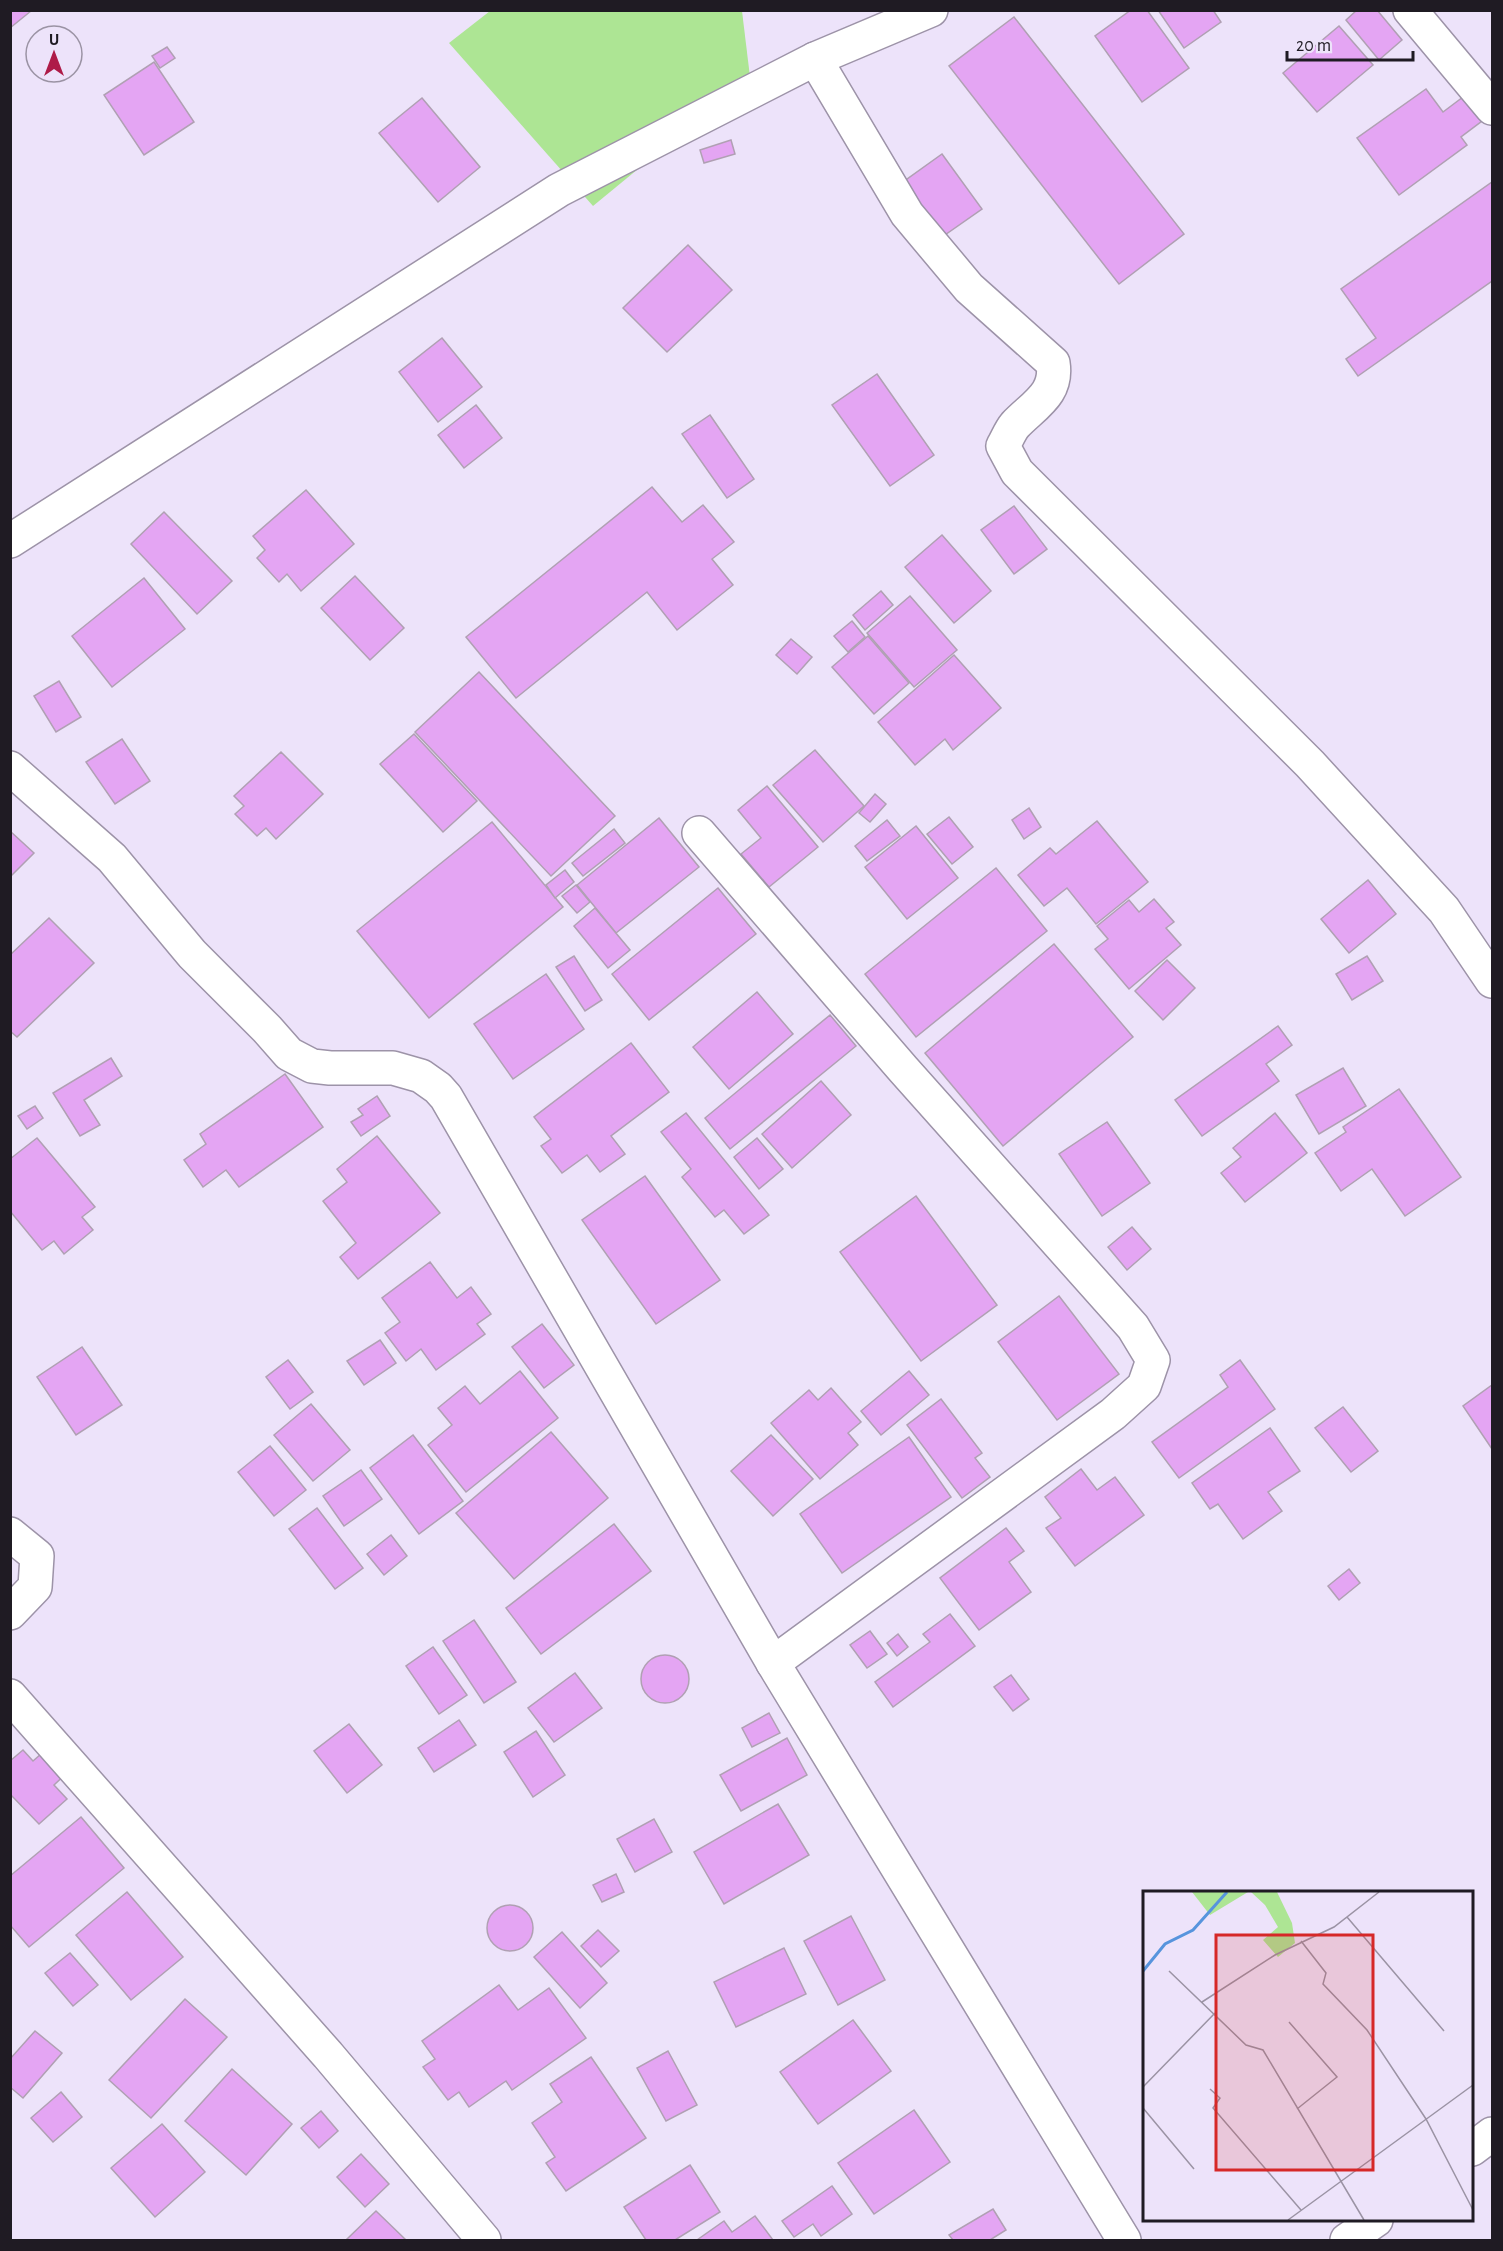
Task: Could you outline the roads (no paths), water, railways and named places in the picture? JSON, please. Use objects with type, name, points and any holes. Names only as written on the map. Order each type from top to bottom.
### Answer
[{"type":"street","points":[[10,542],[559,190],[815,58],[931,10]]},
{"type":"street","points":[[1410,10],[1492,108]]},
{"type":"street","points":[[815,58],[907,214],[969,288],[1053,363],[1055,375],[1048,392],[1012,427],[1003,446],[1017,472],[1310,764],[1444,910],[1492,981]]},
{"type":"street","points":[[10,768],[112,858],[192,954],[289,1054],[312,1066],[393,1068],[421,1076],[446,1097],[774,1663],[1124,2241]]},
{"type":"street","points":[[699,833],[903,1070],[1133,1327],[1153,1360],[1144,1386],[1113,1414],[774,1663]]},
{"type":"street","points":[[10,1534],[38,1556],[35,1587],[10,1613]]},
{"type":"street","points":[[10,1696],[328,2055],[484,2241]]},
{"type":"street","points":[[1473,2148],[1492,2134]]},
{"type":"street","points":[[1347,2241],[1375,2221]]}]
